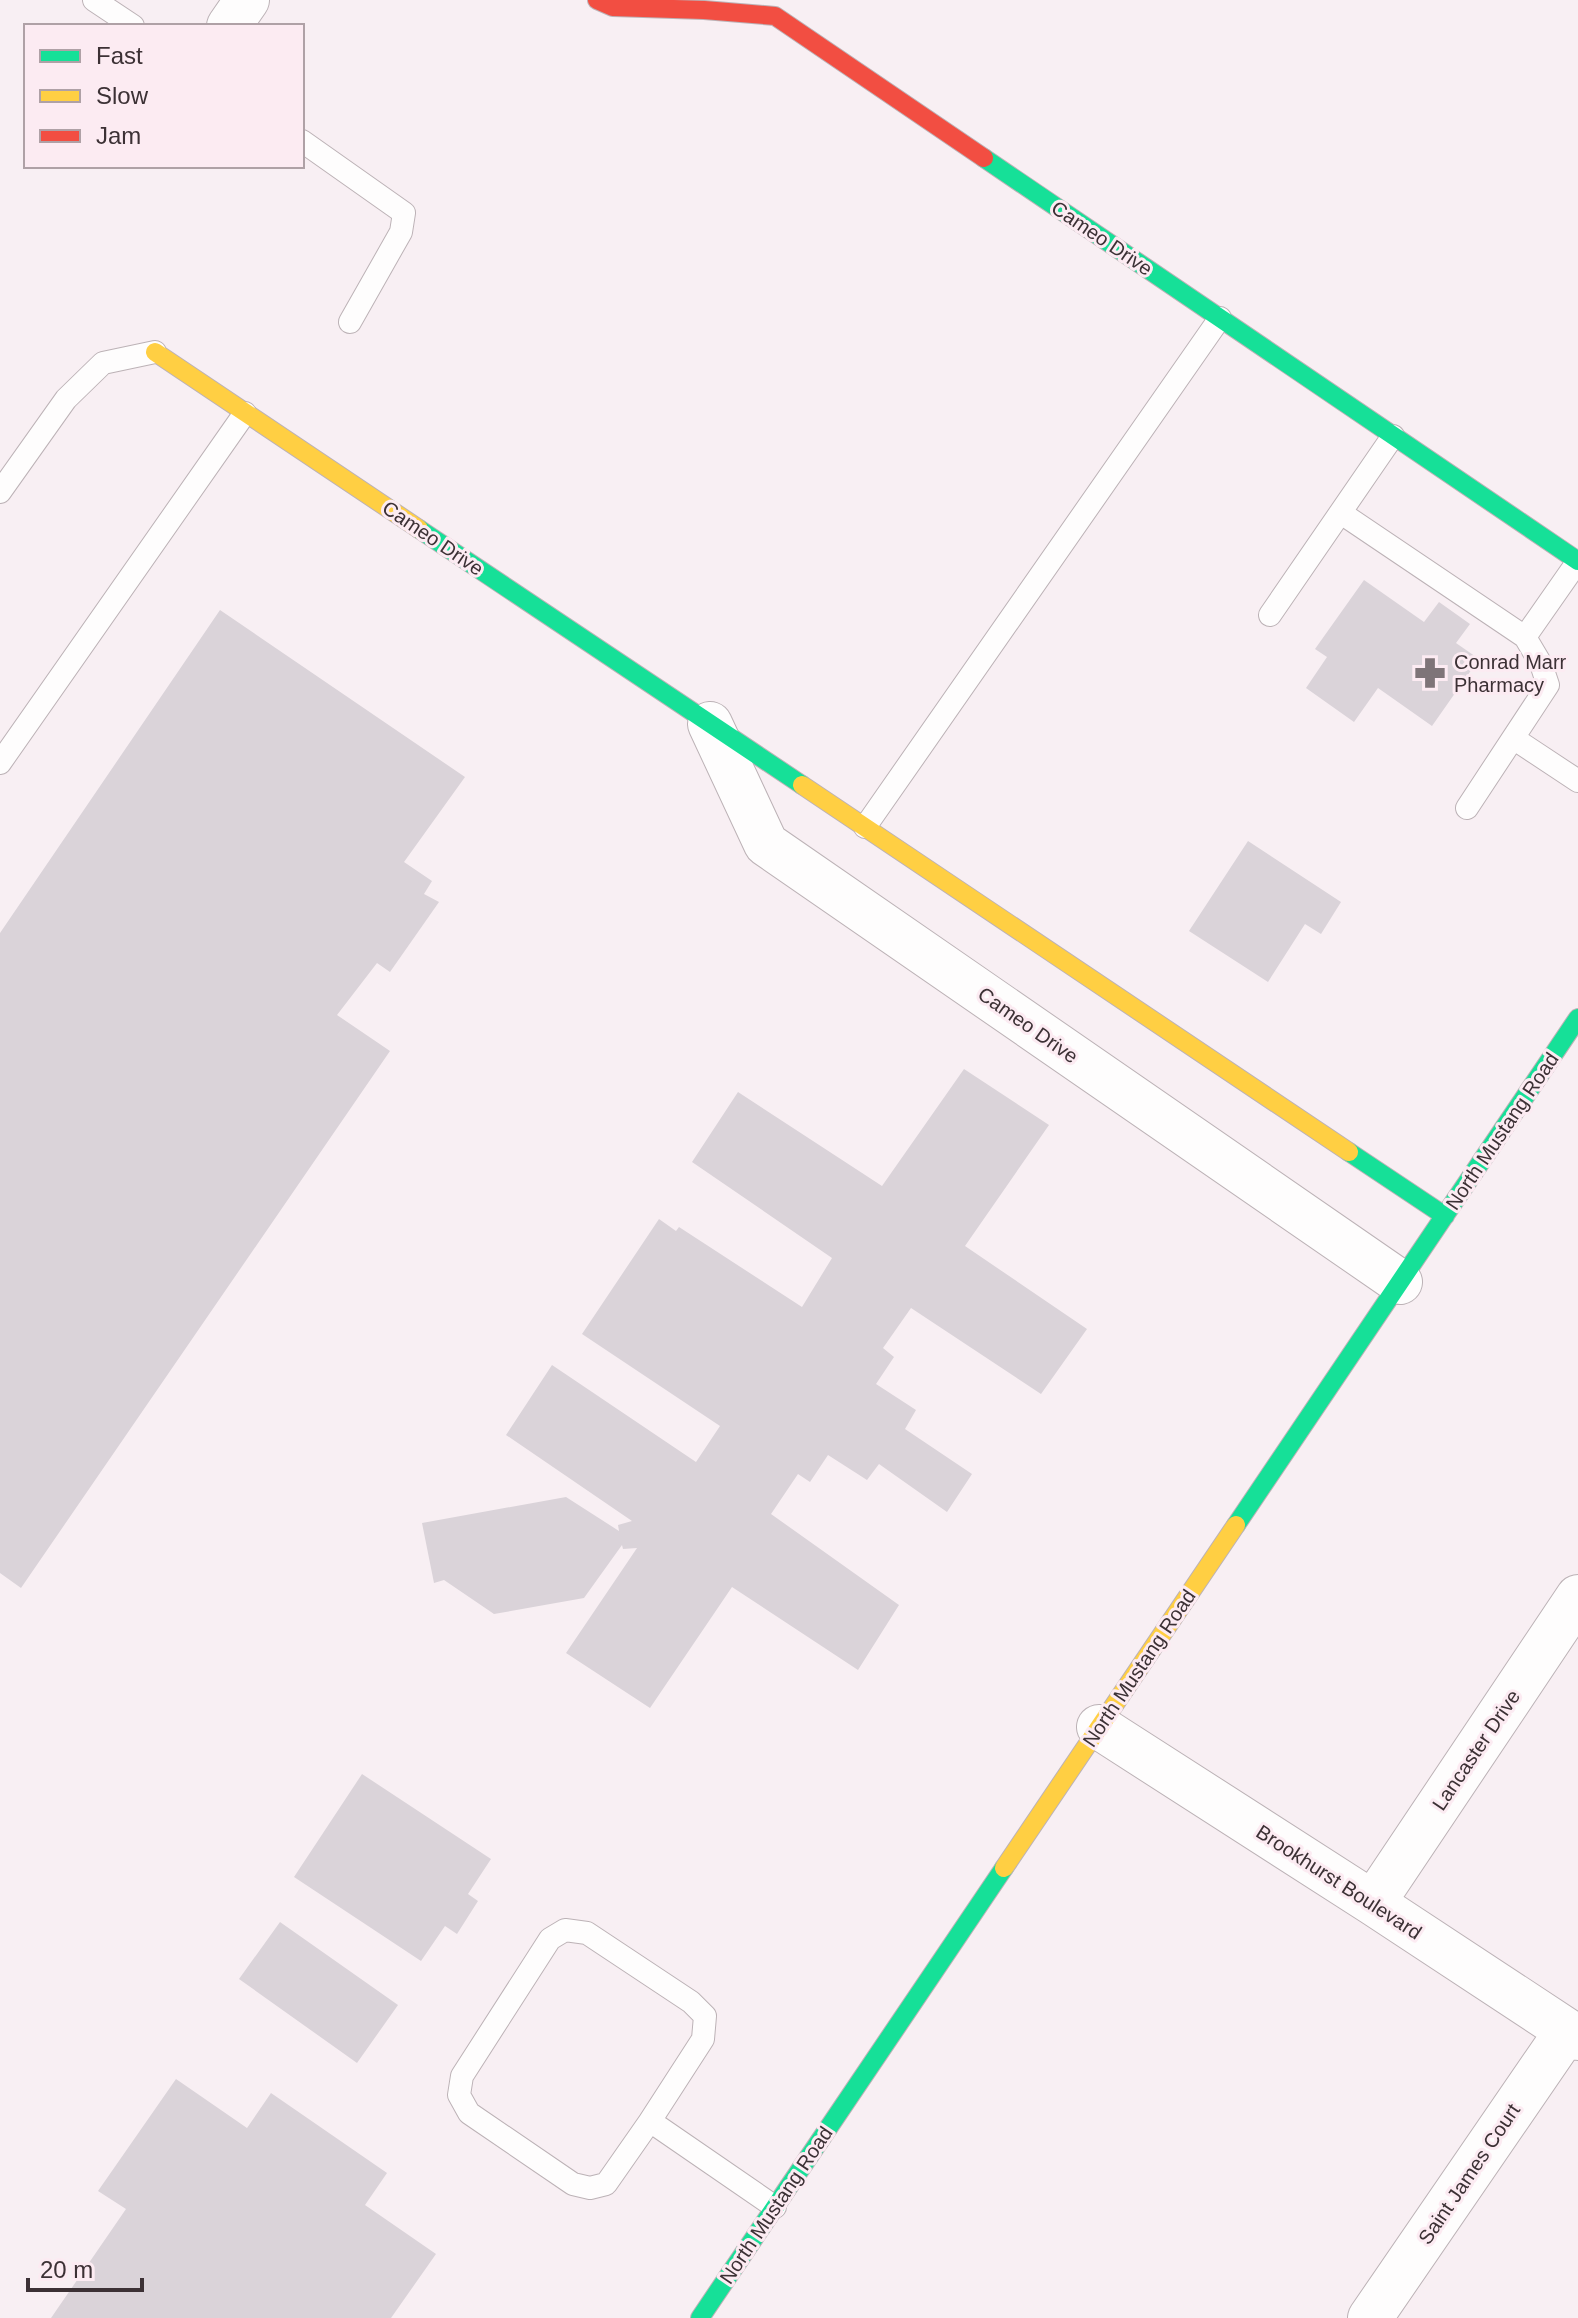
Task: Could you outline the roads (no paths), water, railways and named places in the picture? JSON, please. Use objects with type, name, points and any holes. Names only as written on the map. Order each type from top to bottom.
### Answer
[{"type":"street","points":[[230,24],[247,0]]},
{"type":"street","name":"Cameo Drive","points":[[597,0],[613,7],[775,16],[1578,561]]},
{"type":"street","name":"Cameo Drive","points":[[155,352],[1445,1216]]},
{"type":"street","name":"Cameo Drive","points":[[710,724],[766,844],[1400,1282]]},
{"type":"street","name":"North Mustang Road","points":[[700,2318],[1578,1018]]},
{"type":"street","name":"Lancaster Drive","points":[[1373,1903],[1578,1597]]},
{"type":"street","name":"Brookhurst Boulevard","points":[[1099,1727],[1572,2034]]},
{"type":"street","name":"Saint James Court","points":[[1370,2318],[1572,2034]]},
{"type":"lane","points":[[94,0],[130,24]]},
{"type":"lane","points":[[304,142],[404,213],[401,232],[350,322]]},
{"type":"lane","points":[[865,827],[1220,318]]},
{"type":"lane","points":[[0,492],[66,399],[103,363],[155,352]]},
{"type":"lane","points":[[0,763],[245,413]]},
{"type":"lane","points":[[1270,615],[1393,436]]},
{"type":"lane","points":[[1341,513],[1525,637],[1541,664],[1548,685],[1467,808]]},
{"type":"lane","points":[[1525,637],[1578,561]]},
{"type":"lane","points":[[1513,738],[1578,781]]},
{"type":"lane","points":[[565,1930],[587,1933],[691,2002],[705,2016],[703,2039],[650,2121],[606,2184],[590,2188],[573,2184],[469,2113],[459,2095],[462,2076],[550,1939],[565,1930]]},
{"type":"lane","points":[[650,2121],[775,2207]]},
{"type":"place","name":"Conrad Marr Pharmacy","points":[[1430,673]]}]
